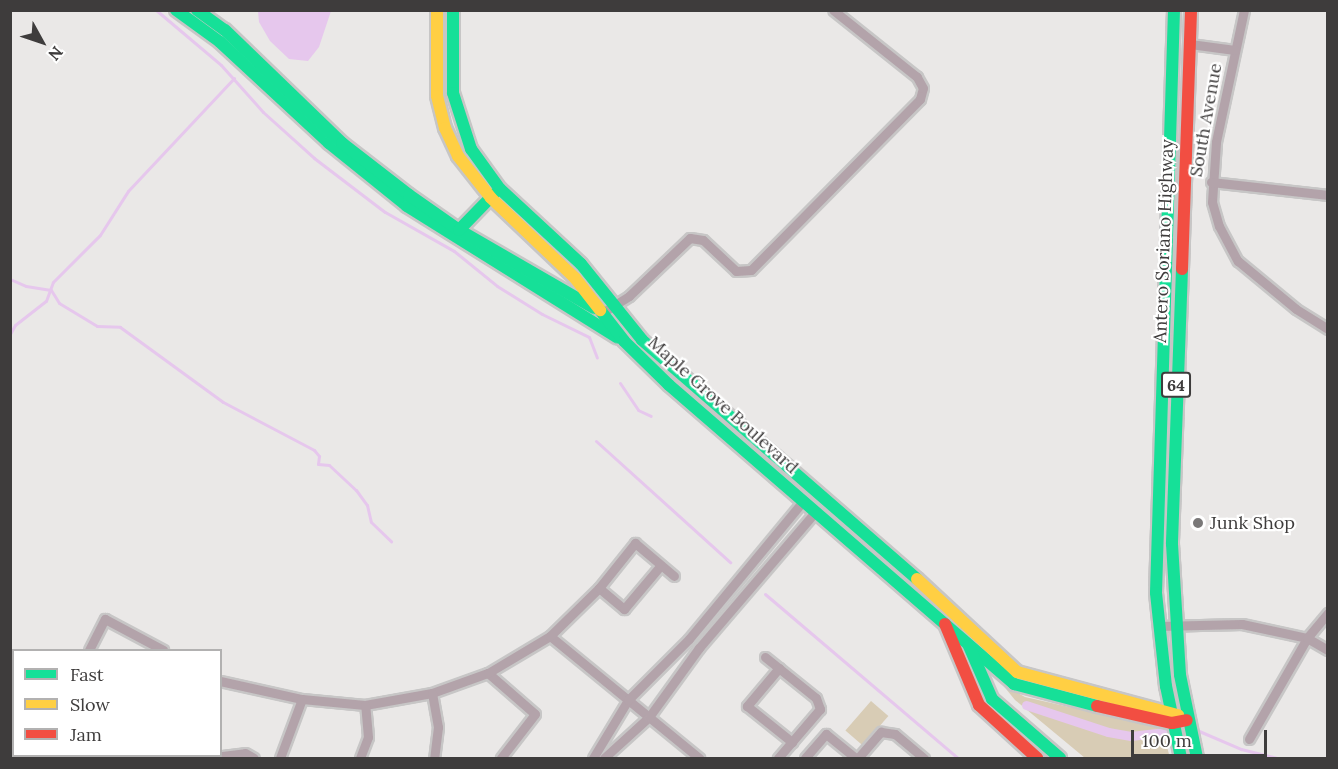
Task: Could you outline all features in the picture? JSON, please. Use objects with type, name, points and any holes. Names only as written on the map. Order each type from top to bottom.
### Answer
[{"type":"main road","points":[[176,10],[220,42],[329,143],[407,206],[624,341]]},
{"type":"main road","points":[[197,10],[225,30],[342,143],[459,230],[603,313],[642,340]]},
{"type":"main road","name":"Maple Grove Boulevard","points":[[437,10],[435,80],[443,121],[458,156],[490,198],[574,278],[624,341],[669,385],[816,511],[950,619]]},
{"type":"main road","name":"Maple Grove Boulevard","points":[[453,10],[452,77],[456,106],[471,149],[500,189],[581,264],[642,340],[868,534],[950,619],[979,705],[1037,759]]},
{"type":"main road","name":"Antero Soriano Highway","points":[[1174,10],[1156,518],[1159,626],[1171,717],[1181,759]]},
{"type":"main road","name":"Antero Soriano Highway","points":[[1191,10],[1172,506],[1175,624],[1187,720],[1197,759]]},
{"type":"main road","points":[[459,230],[500,189]]},
{"type":"main road","points":[[950,619],[967,641],[1024,689],[1187,720]]},
{"type":"main road","points":[[950,619],[1024,676],[1171,717]]},
{"type":"main road","points":[[967,641],[992,699],[1060,759]]},
{"type":"street","points":[[603,313],[630,296],[690,238],[705,242],[736,271],[751,270],[920,99],[923,88],[918,77],[833,10]]},
{"type":"street","name":"South Avenue","points":[[1244,10],[1211,182],[1212,202],[1219,226],[1238,261],[1296,309],[1328,329]]},
{"type":"street","points":[[1190,44],[1235,50]]},
{"type":"street","points":[[1211,182],[1328,195]]},
{"type":"street","points":[[593,759],[628,700],[689,639],[804,500]]},
{"type":"street","points":[[604,759],[649,717],[699,648],[816,511]]},
{"type":"street","points":[[222,681],[302,699],[365,705],[432,693],[488,673],[550,636],[599,588],[635,543],[675,576]]},
{"type":"street","points":[[599,588],[624,609],[661,565]]},
{"type":"street","points":[[1249,739],[1307,638],[1328,613]]},
{"type":"street","points":[[90,649],[105,619],[159,649]]},
{"type":"street","points":[[1159,626],[1242,624],[1307,638],[1328,650]]},
{"type":"street","points":[[550,636],[699,759]]},
{"type":"street","points":[[689,639],[699,648]]},
{"type":"street","points":[[765,657],[816,698],[820,710],[778,759]]},
{"type":"street","points":[[779,668],[747,706],[792,742]]},
{"type":"street","points":[[488,673],[535,714],[501,759]]},
{"type":"street","points":[[432,693],[438,727],[434,759]]},
{"type":"street","points":[[280,759],[302,699]]},
{"type":"street","points":[[360,759],[369,737],[365,705]]},
{"type":"street","points":[[805,759],[826,734],[857,759],[881,732],[895,735],[924,759]]},
{"type":"street","points":[[907,759],[914,750]]},
{"type":"street","points":[[222,757],[245,753],[254,759]]},
{"type":"street","points":[[118,757],[139,759]]},
{"type":"shaded area","points":[[258,10],[331,11],[319,47],[308,61],[289,59],[270,41],[259,22]]},
{"type":"shaded area","points":[[1002,684],[1025,697],[1162,728],[1170,758],[1085,758],[1015,700]]},
{"type":"shaded area","points":[[871,701],[888,716],[863,746],[845,730]]},
{"type":"waterway","points":[[156,10],[221,65],[263,112],[314,158],[385,212],[454,251],[497,286],[542,314],[589,337],[597,358]]},
{"type":"waterway","points":[[10,334],[15,325],[46,301],[53,282],[100,235],[128,191],[234,78]]},
{"type":"waterway","points":[[10,279],[26,286],[51,290],[59,303],[97,326],[120,327],[223,402],[314,450],[319,456],[318,464],[329,465],[356,490],[367,505],[371,522],[391,541]]},
{"type":"waterway","points":[[620,383],[638,410],[651,416]]},
{"type":"waterway","points":[[596,441],[730,562]]},
{"type":"waterway","points":[[765,594],[958,758]]},
{"type":"waterway","points":[[1026,705],[1108,732],[1131,736],[1165,732]]},
{"type":"waterway","points":[[1199,731],[1241,749],[1278,758]]},
{"type":"waterway","points":[[82,757],[90,758]]},
{"type":"traffic: fast","points":[[176,10],[220,42],[329,143],[407,206],[617,337]]},
{"type":"traffic: fast","points":[[197,10],[225,30],[342,143],[409,195],[459,230],[594,308]]},
{"type":"traffic: fast","points":[[453,10],[453,93],[471,149],[500,189],[581,264],[642,340],[917,579]]},
{"type":"traffic: fast","points":[[1174,10],[1156,593],[1166,686],[1181,758]]},
{"type":"traffic: fast","points":[[459,230],[494,194]]},
{"type":"traffic: fast","points":[[1182,269],[1172,544],[1180,675],[1197,758]]},
{"type":"traffic: fast","points":[[600,310],[624,341],[669,385],[1014,684],[1097,706]]},
{"type":"traffic: fast","points":[[969,646],[992,699],[1060,758]]},
{"type":"traffic: slow","points":[[437,10],[437,96],[445,128],[458,156],[491,198],[575,278],[600,310]]},
{"type":"traffic: slow","points":[[917,579],[1017,672],[1178,715]]},
{"type":"traffic: jam","points":[[1182,269],[1191,10]]},
{"type":"traffic: jam","points":[[945,624],[979,705],[1037,758]]},
{"type":"traffic: jam","points":[[1097,706],[1172,723],[1187,720]]},
{"type":"place","name":"Junk Shop","points":[[1198,523]]}]
